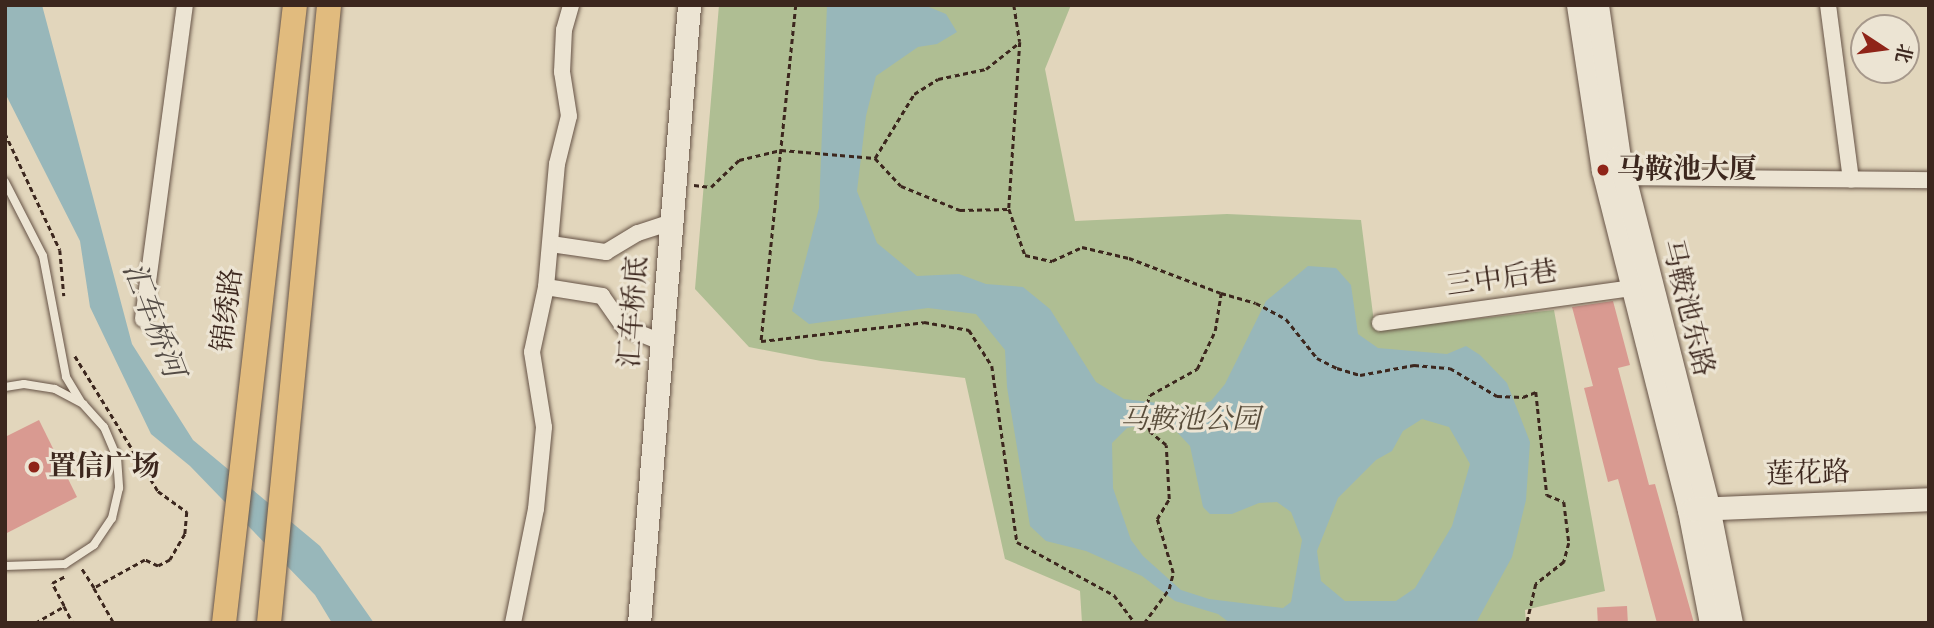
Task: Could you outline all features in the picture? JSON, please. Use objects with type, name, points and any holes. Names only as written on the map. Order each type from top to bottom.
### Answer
[{"type":"main road","name":"锦绣路","points":[[224,623],[239,464],[295,5]]},
{"type":"main road","points":[[270,622],[280,491],[329,5]]},
{"type":"main road","name":"汇车桥底","points":[[639,623],[689,5]]},
{"type":"main road","name":"马鞍池东路","points":[[1578,5],[1603,170],[1631,288],[1731,623]]},
{"type":"main road","name":"马鞍池东路","points":[[1597,5],[1623,177],[1699,509],[1711,623]]},
{"type":"main road","name":"莲花路","points":[[1699,509],[1929,499]]},
{"type":"street","points":[[143,319],[185,5]]},
{"type":"street","points":[[513,623],[536,509],[544,427],[532,352],[546,287],[556,164],[569,116],[562,72],[564,30],[571,5]]},
{"type":"street","points":[[1828,5],[1851,180]]},
{"type":"street","points":[[1623,177],[1929,180]]},
{"type":"street","points":[[551,244],[606,252],[638,233],[671,222]]},
{"type":"street","points":[[546,287],[601,296],[624,327],[661,342]]},
{"type":"street","name":"三中后巷","points":[[1380,323],[1631,288]]},
{"type":"lane","points":[[5,182],[43,256],[66,377],[83,404],[104,428],[112,447],[119,488],[111,519],[94,545],[65,564],[5,566]]},
{"type":"lane","points":[[5,387],[24,384],[55,389],[83,404]]},
{"type":"lane","points":[[65,564],[70,574]]},
{"type":"path","points":[[796,5],[761,341],[924,322],[969,330],[992,366],[1017,542],[1114,595],[1135,623]]},
{"type":"path","points":[[1014,5],[1020,42],[1009,209],[1025,255],[1052,261],[1082,247],[1129,258],[1221,293],[1256,303],[1286,319],[1317,358],[1336,368],[1360,374],[1414,365],[1450,368],[1497,396],[1523,397],[1536,392],[1547,495],[1564,502],[1569,543],[1564,562],[1536,584],[1527,623]]},
{"type":"path","points":[[875,158],[915,94],[938,79],[986,69],[1020,42]]},
{"type":"path","points":[[673,183],[711,187],[739,160],[781,150],[875,158],[901,186],[960,210],[1009,209]]},
{"type":"path","points":[[1144,623],[1169,589],[1173,573],[1157,519],[1169,499],[1166,445],[1150,432],[1144,412],[1150,395],[1197,369],[1215,331],[1221,293]]},
{"type":"path","points":[[94,588],[114,623]]},
{"type":"path","points":[[64,606],[73,623]]},
{"type":"green space","name":"马鞍池公园","points":[[719,5],[1071,5],[1045,69],[1075,221],[1227,214],[1361,220],[1375,330],[1554,310],[1605,591],[1525,610],[1526,623],[1082,623],[1080,591],[1005,559],[965,378],[821,361],[749,347],[695,289]]},
{"type":"water","points":[[5,5],[42,5],[132,344],[193,440],[320,546],[374,623],[332,623],[315,595],[190,466],[151,434],[90,307],[80,241],[5,93]]},
{"type":"water","points":[[827,5],[924,5],[946,14],[957,32],[937,44],[918,47],[876,76],[866,116],[857,191],[877,243],[917,276],[959,274],[986,284],[1023,287],[1050,309],[1096,382],[1124,399],[1192,407],[1211,401],[1225,384],[1266,301],[1308,266],[1336,268],[1351,285],[1358,334],[1378,348],[1447,354],[1466,346],[1480,355],[1507,383],[1530,442],[1526,500],[1512,557],[1476,623],[1230,623],[1218,614],[1175,601],[1142,576],[1086,551],[1046,541],[1030,526],[1007,387],[1005,350],[976,314],[928,308],[809,324],[792,311],[819,208]],"holes":[[[1422,419],[1449,427],[1470,464],[1452,526],[1415,588],[1396,601],[1345,601],[1321,581],[1317,551],[1338,498],[1376,460],[1392,451],[1403,431]],[[1144,425],[1176,431],[1190,446],[1203,507],[1210,514],[1232,514],[1259,503],[1277,502],[1291,512],[1302,540],[1291,602],[1283,608],[1209,599],[1181,590],[1143,556],[1131,540],[1113,488],[1112,443],[1127,428]]]},
{"type":"building","points":[[1613,301],[1630,365],[1618,368],[1649,485],[1655,484],[1694,623],[1657,623],[1618,479],[1608,482],[1584,388],[1593,386],[1572,307]]},
{"type":"building","name":"置信广场","points":[[39,420],[77,497],[5,534],[5,437]]},
{"type":"building","points":[[1627,606],[1628,623],[1598,623],[1597,608]]},
{"type":"place","name":"马鞍池大厦","points":[[1603,170]]},
{"type":"place","name":"置信广场","points":[[34,467]]},
{"type":"water label","name":"汇车桥河","points":[[153,320]]}]
